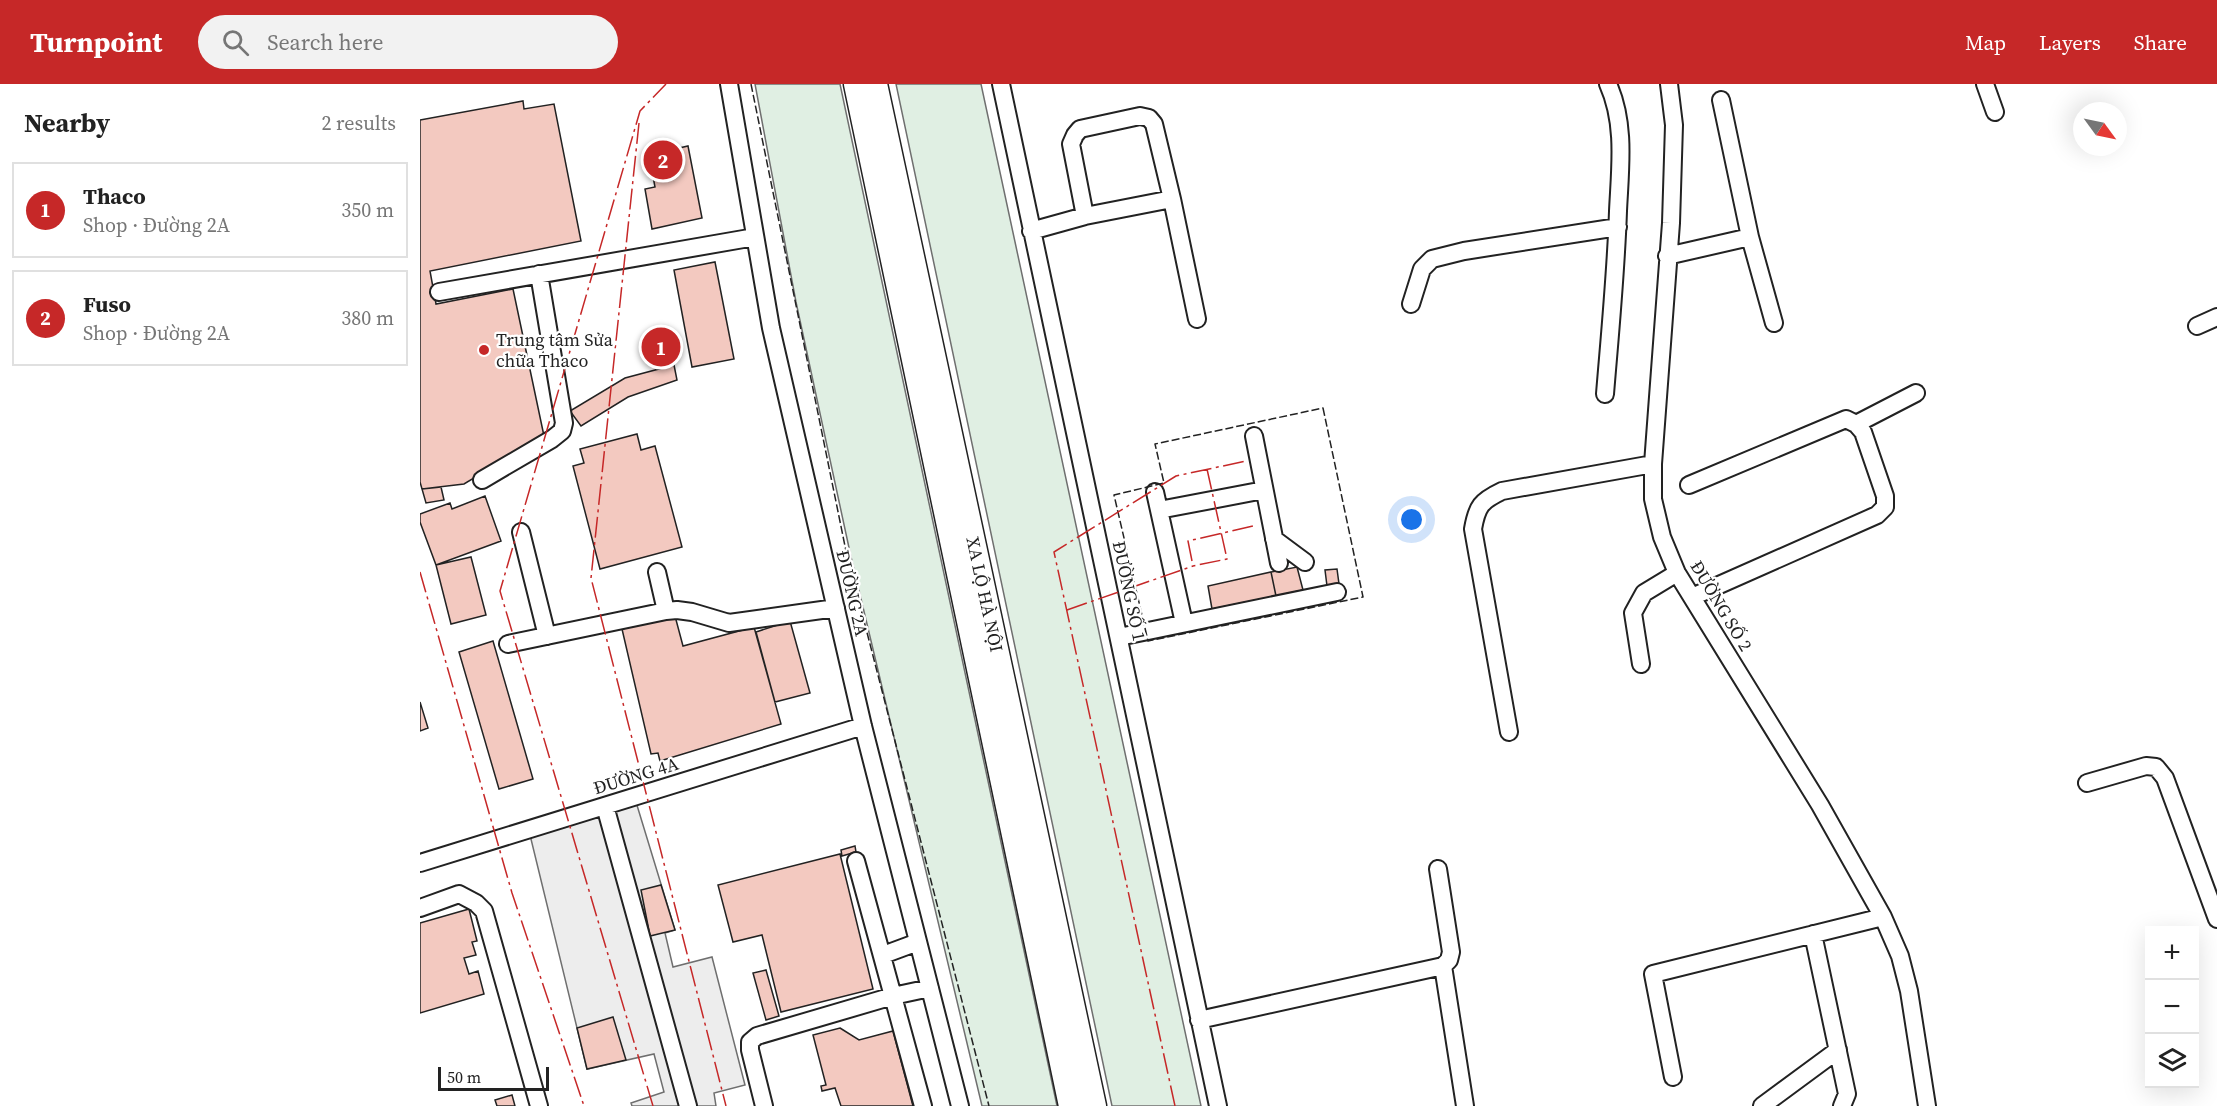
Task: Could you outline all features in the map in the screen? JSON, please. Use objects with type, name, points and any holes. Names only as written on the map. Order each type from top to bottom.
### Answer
[{"type":"highway","name":"XA LỘ HÀ NỘI","points":[[856,84],[1071,1106]]},
{"type":"highway","name":"XA LỘ HÀ NỘI","points":[[875,84],[1094,1106]]},
{"type":"street","name":"ĐƯỜNG 2A","points":[[729,84],[771,328],[863,726],[960,1106]]},
{"type":"street","name":"ĐƯỜNG SỐ 1","points":[[1001,84],[1218,1106]]},
{"type":"street","points":[[1605,394],[1621,166],[1620,124],[1608,84]]},
{"type":"street","name":"ĐƯỜNG SỐ 2","points":[[1669,84],[1674,125],[1671,223],[1653,464],[1653,500],[1662,537],[1677,573],[1820,805],[1883,917],[1900,956],[1909,991],[1927,1106]]},
{"type":"street","points":[[1985,84],[1995,112]]},
{"type":"street","points":[[1721,100],[1750,237],[1774,323]]},
{"type":"street","points":[[1085,216],[1071,144],[1075,135],[1080,129],[1140,116],[1149,118],[1154,124],[1197,319]]},
{"type":"street","points":[[1031,231],[1085,216],[1172,200]]},
{"type":"street","points":[[1411,304],[1422,269],[1432,259],[1464,251],[1618,227]]},
{"type":"street","points":[[439,292],[755,237]]},
{"type":"street","points":[[1667,256],[1750,237]]},
{"type":"street","points":[[482,480],[562,431],[564,423],[539,274]]},
{"type":"street","points":[[2198,326],[2217,317]]},
{"type":"street","points":[[1856,424],[1916,393]]},
{"type":"street","points":[[1689,485],[1846,419],[1856,424],[1863,432],[1885,496],[1885,507],[1877,515],[1692,597]]},
{"type":"street","points":[[1254,436],[1279,563]]},
{"type":"street","points":[[1509,732],[1473,529],[1475,513],[1484,499],[1502,491],[1653,464]]},
{"type":"street","points":[[1159,510],[1264,490]]},
{"type":"street","points":[[1155,492],[1184,623]]},
{"type":"street","points":[[520,532],[547,636]]},
{"type":"street","points":[[1274,539],[1305,562]]},
{"type":"street","points":[[657,572],[666,611]]},
{"type":"street","points":[[1641,664],[1633,613],[1644,593],[1677,573]]},
{"type":"street","points":[[1119,637],[1337,592]]},
{"type":"street","points":[[508,644],[666,611],[692,612],[729,623],[836,608]]},
{"type":"street","name":"ĐƯỜNG 4A","points":[[420,863],[863,726]]},
{"type":"street","points":[[2087,783],[2146,766],[2156,767],[2165,778],[2217,919]]},
{"type":"street","points":[[605,806],[688,1106]]},
{"type":"street","points":[[856,861],[923,1106]]},
{"type":"street","points":[[1199,1020],[1443,966],[1449,960],[1451,952],[1438,869]]},
{"type":"street","points":[[420,908],[459,894],[476,903],[484,911],[539,1106]]},
{"type":"street","points":[[1673,1077],[1653,974],[1883,917]]},
{"type":"street","points":[[1813,934],[1847,1094],[1842,1106]]},
{"type":"street","points":[[883,955],[918,942]]},
{"type":"street","points":[[1443,966],[1465,1106]]},
{"type":"street","points":[[764,1106],[750,1050],[750,1042],[756,1036],[893,996],[930,988]]},
{"type":"street","points":[[1762,1106],[1838,1050]]},
{"type":"green space","points":[[755,84],[840,84],[1057,1106],[982,1106],[851,557],[796,302]]},
{"type":"green space","points":[[896,84],[981,84],[1201,1106],[1112,1106]]},
{"type":"shaded area","points":[[636,802],[675,930],[665,933],[673,967],[712,957],[745,1085],[714,1093],[716,1106],[632,1106],[631,1103],[664,1092],[654,1054],[587,1069],[530,835]]},
{"type":"building","name":"Trung tâm Sửa chữa Thaco","points":[[523,101],[524,109],[554,104],[581,241],[430,271],[436,304],[513,289],[544,436],[464,484],[422,489],[420,482],[420,120]]},
{"type":"building","points":[[688,146],[702,218],[652,229],[645,189],[655,187],[649,155]]},
{"type":"building","points":[[715,262],[734,359],[692,367],[674,270]]},
{"type":"building","points":[[674,365],[677,380],[628,397],[581,426],[570,411],[625,378]]},
{"type":"building","points":[[637,434],[641,450],[655,446],[682,547],[600,569],[573,466],[584,463],[580,449]]},
{"type":"building","points":[[441,487],[444,500],[426,503],[422,489]]},
{"type":"building","points":[[485,496],[501,541],[436,565],[420,522],[420,514],[450,503],[452,509]]},
{"type":"building","points":[[471,557],[486,615],[451,624],[436,565]]},
{"type":"building","points":[[1297,567],[1303,590],[1276,596],[1271,572]]},
{"type":"building","points":[[1337,569],[1339,584],[1327,586],[1325,570]]},
{"type":"building","points":[[1271,572],[1276,596],[1212,609],[1208,586]]},
{"type":"building","points":[[675,616],[683,646],[754,627],[781,724],[660,761],[658,753],[651,754],[622,629]]},
{"type":"building","points":[[790,621],[810,693],[775,702],[756,632]]},
{"type":"building","points":[[493,641],[533,779],[499,789],[459,652]]},
{"type":"building","points":[[420,702],[428,728],[420,731]]},
{"type":"building","points":[[855,846],[856,852],[842,856],[841,850]]},
{"type":"building","points":[[840,854],[873,989],[781,1012],[762,935],[733,942],[718,885]]},
{"type":"building","points":[[661,885],[675,930],[650,936],[641,890]]},
{"type":"building","points":[[469,909],[477,941],[472,942],[476,955],[464,958],[469,974],[478,971],[484,994],[420,1013],[420,923]]},
{"type":"building","points":[[766,970],[779,1016],[766,1020],[753,973]]},
{"type":"building","points":[[613,1017],[626,1060],[587,1069],[577,1028]]},
{"type":"building","points":[[840,1028],[859,1040],[893,1031],[913,1106],[841,1106],[835,1088],[822,1091],[821,1086],[826,1085],[813,1035]]},
{"type":"building","points":[[512,1095],[515,1106],[497,1106],[495,1100]]},
{"type":"fence","points":[[751,84],[846,551],[989,1106]]},
{"type":"fence","points":[[1323,408],[1363,597],[1148,641],[1114,495],[1164,483],[1155,444],[1323,408]]},
{"type":"power","points":[[653,1106],[500,591],[640,111],[666,84]]},
{"type":"power","points":[[639,123],[591,578],[726,1106]]},
{"type":"power","points":[[1175,1106],[1054,552],[1176,476],[1246,461]]},
{"type":"power","points":[[1207,469],[1227,559],[1193,566],[1188,541],[1257,525]]},
{"type":"power","points":[[1067,610],[1193,566]]},
{"type":"power","points":[[420,572],[512,893],[584,1106]]},
{"type":"place","name":"Fuso","points":[[663,160]]},
{"type":"place","name":"Thaco","points":[[661,347]]},
{"type":"place","name":"Trung tâm Sửa chữa Thaco","points":[[484,350]]}]
